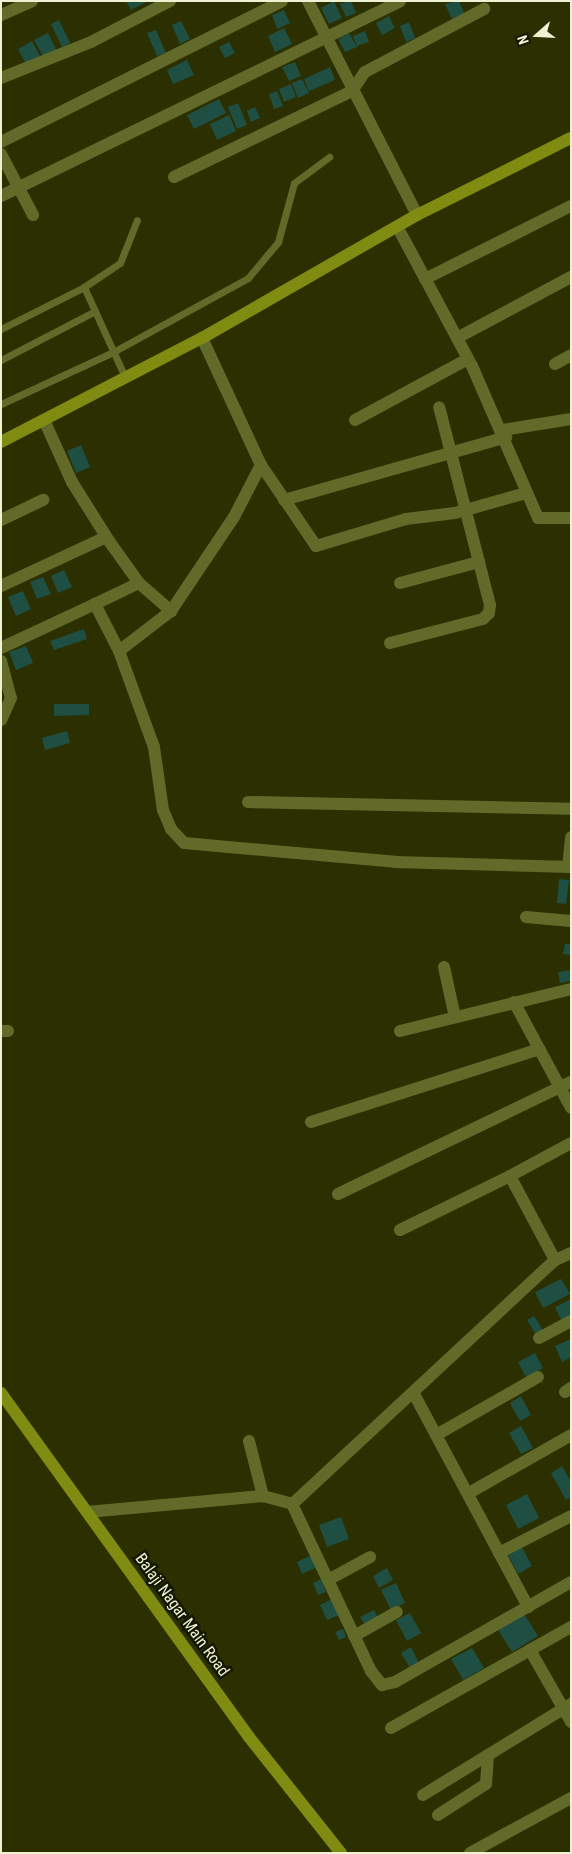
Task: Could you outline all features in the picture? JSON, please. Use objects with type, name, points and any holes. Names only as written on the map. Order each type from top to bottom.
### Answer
[{"type":"street","points":[[1,15],[32,1]]},
{"type":"street","points":[[1,78],[91,42],[170,1]]},
{"type":"street","points":[[1,142],[282,1]]},
{"type":"street","points":[[308,1],[328,37],[352,91],[417,215]]},
{"type":"street","points":[[1,196],[400,1]]},
{"type":"street","points":[[174,177],[352,91],[365,72],[484,9]]},
{"type":"street","points":[[1,442],[202,338],[398,228],[417,215],[571,138]]},
{"type":"street","points":[[1,154],[33,215]]},
{"type":"street","points":[[426,279],[571,206]]},
{"type":"street","points":[[398,228],[468,359],[505,434],[526,493],[538,518],[571,518]]},
{"type":"street","points":[[457,338],[571,277]]},
{"type":"street","points":[[202,338],[261,465],[316,546],[406,519],[466,510],[526,493]]},
{"type":"street","points":[[555,364],[571,355]]},
{"type":"street","points":[[355,420],[468,359]]},
{"type":"street","points":[[390,643],[483,620],[490,605],[439,407]]},
{"type":"street","points":[[284,500],[451,455],[505,434],[571,419]]},
{"type":"street","points":[[44,420],[72,482],[106,537],[139,583],[171,611]]},
{"type":"street","points":[[119,651],[171,611],[234,517],[261,465]]},
{"type":"street","points":[[1,520],[43,500]]},
{"type":"street","points":[[1,586],[106,537]]},
{"type":"street","points":[[400,583],[479,562]]},
{"type":"street","points":[[1,648],[139,583]]},
{"type":"street","points":[[95,604],[119,651],[154,747],[162,810],[184,843],[395,862],[569,867],[571,837]]},
{"type":"street","points":[[1,661],[11,698],[1,720]]},
{"type":"street","points":[[248,802],[571,809]]},
{"type":"street","points":[[526,917],[571,921]]},
{"type":"street","points":[[444,967],[455,1017]]},
{"type":"street","points":[[400,1031],[571,989]]},
{"type":"street","points":[[514,1002],[540,1049],[566,1085],[571,1108]]},
{"type":"street","points":[[311,1122],[540,1049]]},
{"type":"street","points":[[338,1194],[566,1085]]},
{"type":"street","points":[[400,1230],[510,1176],[571,1143]]},
{"type":"street","points":[[510,1176],[555,1260]]},
{"type":"street","points":[[292,1504],[414,1394],[555,1260],[571,1253]]},
{"type":"street","points":[[538,1338],[571,1321]]},
{"type":"street","points":[[438,1434],[538,1377]]},
{"type":"street","name":"Balaji Nagar Main Road","points":[[1,1393],[249,1737],[341,1853]]},
{"type":"street","points":[[414,1394],[470,1493],[528,1607]]},
{"type":"street","points":[[470,1493],[571,1435]]},
{"type":"street","points":[[249,1441],[263,1496]]},
{"type":"street","points":[[87,1512],[263,1496],[292,1504],[354,1636],[382,1685],[395,1682],[571,1582]]},
{"type":"street","points":[[499,1553],[571,1516]]},
{"type":"street","points":[[328,1580],[370,1557]]},
{"type":"street","points":[[354,1636],[397,1612]]},
{"type":"street","points":[[391,1728],[571,1627]]},
{"type":"street","points":[[530,1650],[567,1706],[571,1722]]},
{"type":"street","points":[[423,1795],[567,1706]]},
{"type":"street","points":[[438,1815],[486,1784],[488,1755]]},
{"type":"street","points":[[470,1853],[571,1798]]},
{"type":"lane","points":[[1,404],[114,352],[260,267],[278,242],[294,183],[329,157]]},
{"type":"lane","points":[[1,329],[84,287],[120,263],[137,220]]},
{"type":"lane","points":[[84,287],[125,377]]},
{"type":"lane","points":[[1,360],[94,311]]},
{"type":"building","points":[[126,1],[148,1],[131,10]]},
{"type":"building","points":[[334,1],[342,18],[329,24],[321,8]]},
{"type":"building","points":[[351,1],[356,13],[346,17],[340,4]]},
{"type":"building","points":[[459,1],[464,13],[452,19],[445,4]]},
{"type":"building","points":[[284,10],[290,23],[277,29],[272,15]]},
{"type":"building","points":[[389,16],[395,28],[382,35],[376,23]]},
{"type":"building","points":[[59,20],[70,43],[62,47],[51,24]]},
{"type":"building","points":[[181,21],[190,39],[180,44],[172,25]]},
{"type":"building","points":[[409,22],[415,38],[406,42],[400,26]]},
{"type":"building","points":[[284,28],[292,44],[275,52],[268,36]]},
{"type":"building","points":[[156,30],[166,53],[157,56],[147,33]]},
{"type":"building","points":[[365,31],[369,42],[357,46],[353,36]]},
{"type":"building","points":[[48,33],[57,51],[44,58],[34,40]]},
{"type":"building","points":[[349,33],[357,47],[345,52],[338,39]]},
{"type":"building","points":[[32,41],[41,58],[27,66],[18,49]]},
{"type":"building","points":[[229,42],[235,53],[225,58],[219,47]]},
{"type":"building","points":[[187,60],[194,75],[173,84],[167,70]]},
{"type":"building","points":[[295,62],[301,76],[289,81],[282,67]]},
{"type":"building","points":[[330,67],[335,80],[309,91],[304,79]]},
{"type":"building","points":[[302,79],[309,93],[298,98],[292,83]]},
{"type":"building","points":[[291,84],[296,97],[284,102],[279,89]]},
{"type":"building","points":[[277,91],[283,106],[274,109],[269,94]]},
{"type":"building","points":[[219,99],[226,113],[194,129],[187,115]]},
{"type":"building","points":[[238,103],[247,125],[237,129],[228,107]]},
{"type":"building","points":[[255,107],[260,118],[251,122],[247,111]]},
{"type":"building","points":[[229,115],[236,131],[217,140],[210,124]]},
{"type":"building","points":[[81,445],[90,467],[76,473],[67,451]]},
{"type":"building","points":[[64,570],[72,587],[58,593],[51,576]]},
{"type":"building","points":[[43,577],[51,594],[37,599],[30,582]]},
{"type":"building","points":[[23,591],[31,609],[16,616],[8,597]]},
{"type":"building","points":[[84,629],[87,639],[54,650],[50,641]]},
{"type":"building","points":[[26,646],[33,663],[16,670],[9,652]]},
{"type":"building","points":[[54,704],[89,704],[89,715],[54,716]]},
{"type":"building","points":[[67,731],[70,743],[45,750],[42,738]]},
{"type":"building","points":[[559,879],[569,880],[566,904],[557,903]]},
{"type":"building","points":[[565,944],[571,944],[571,955],[563,954]]},
{"type":"building","points":[[571,970],[571,981],[560,983],[558,972]]},
{"type":"building","points":[[561,1279],[570,1294],[543,1308],[535,1292]]},
{"type":"building","points":[[571,1299],[571,1320],[563,1324],[555,1307]]},
{"type":"building","points":[[534,1316],[544,1332],[537,1336],[527,1320]]},
{"type":"building","points":[[571,1339],[571,1357],[562,1362],[555,1346]]},
{"type":"building","points":[[535,1353],[543,1368],[526,1377],[518,1362]]},
{"type":"building","points":[[521,1396],[531,1415],[520,1421],[510,1403]]},
{"type":"building","points":[[521,1426],[533,1448],[521,1454],[509,1433]]},
{"type":"building","points":[[562,1466],[571,1482],[571,1497],[566,1500],[551,1473]]},
{"type":"building","points":[[527,1494],[539,1518],[518,1529],[506,1505]]},
{"type":"building","points":[[341,1517],[349,1539],[327,1547],[319,1525]]},
{"type":"building","points":[[522,1547],[532,1566],[518,1574],[508,1555]]},
{"type":"building","points":[[312,1555],[317,1567],[302,1574],[297,1562]]},
{"type":"building","points":[[387,1568],[393,1580],[379,1588],[373,1576]]},
{"type":"building","points":[[321,1579],[326,1592],[318,1595],[313,1583]]},
{"type":"building","points":[[396,1583],[405,1603],[391,1610],[381,1590]]},
{"type":"building","points":[[332,1599],[339,1615],[327,1620],[320,1605]]},
{"type":"building","points":[[374,1610],[378,1618],[365,1625],[360,1617]]},
{"type":"building","points":[[410,1613],[421,1633],[407,1641],[396,1620]]},
{"type":"building","points":[[524,1614],[538,1636],[512,1652],[498,1630]]},
{"type":"building","points":[[343,1629],[346,1637],[339,1640],[335,1632]]},
{"type":"building","points":[[411,1647],[419,1663],[410,1668],[401,1653]]},
{"type":"building","points":[[472,1648],[484,1668],[463,1680],[451,1659]]}]
